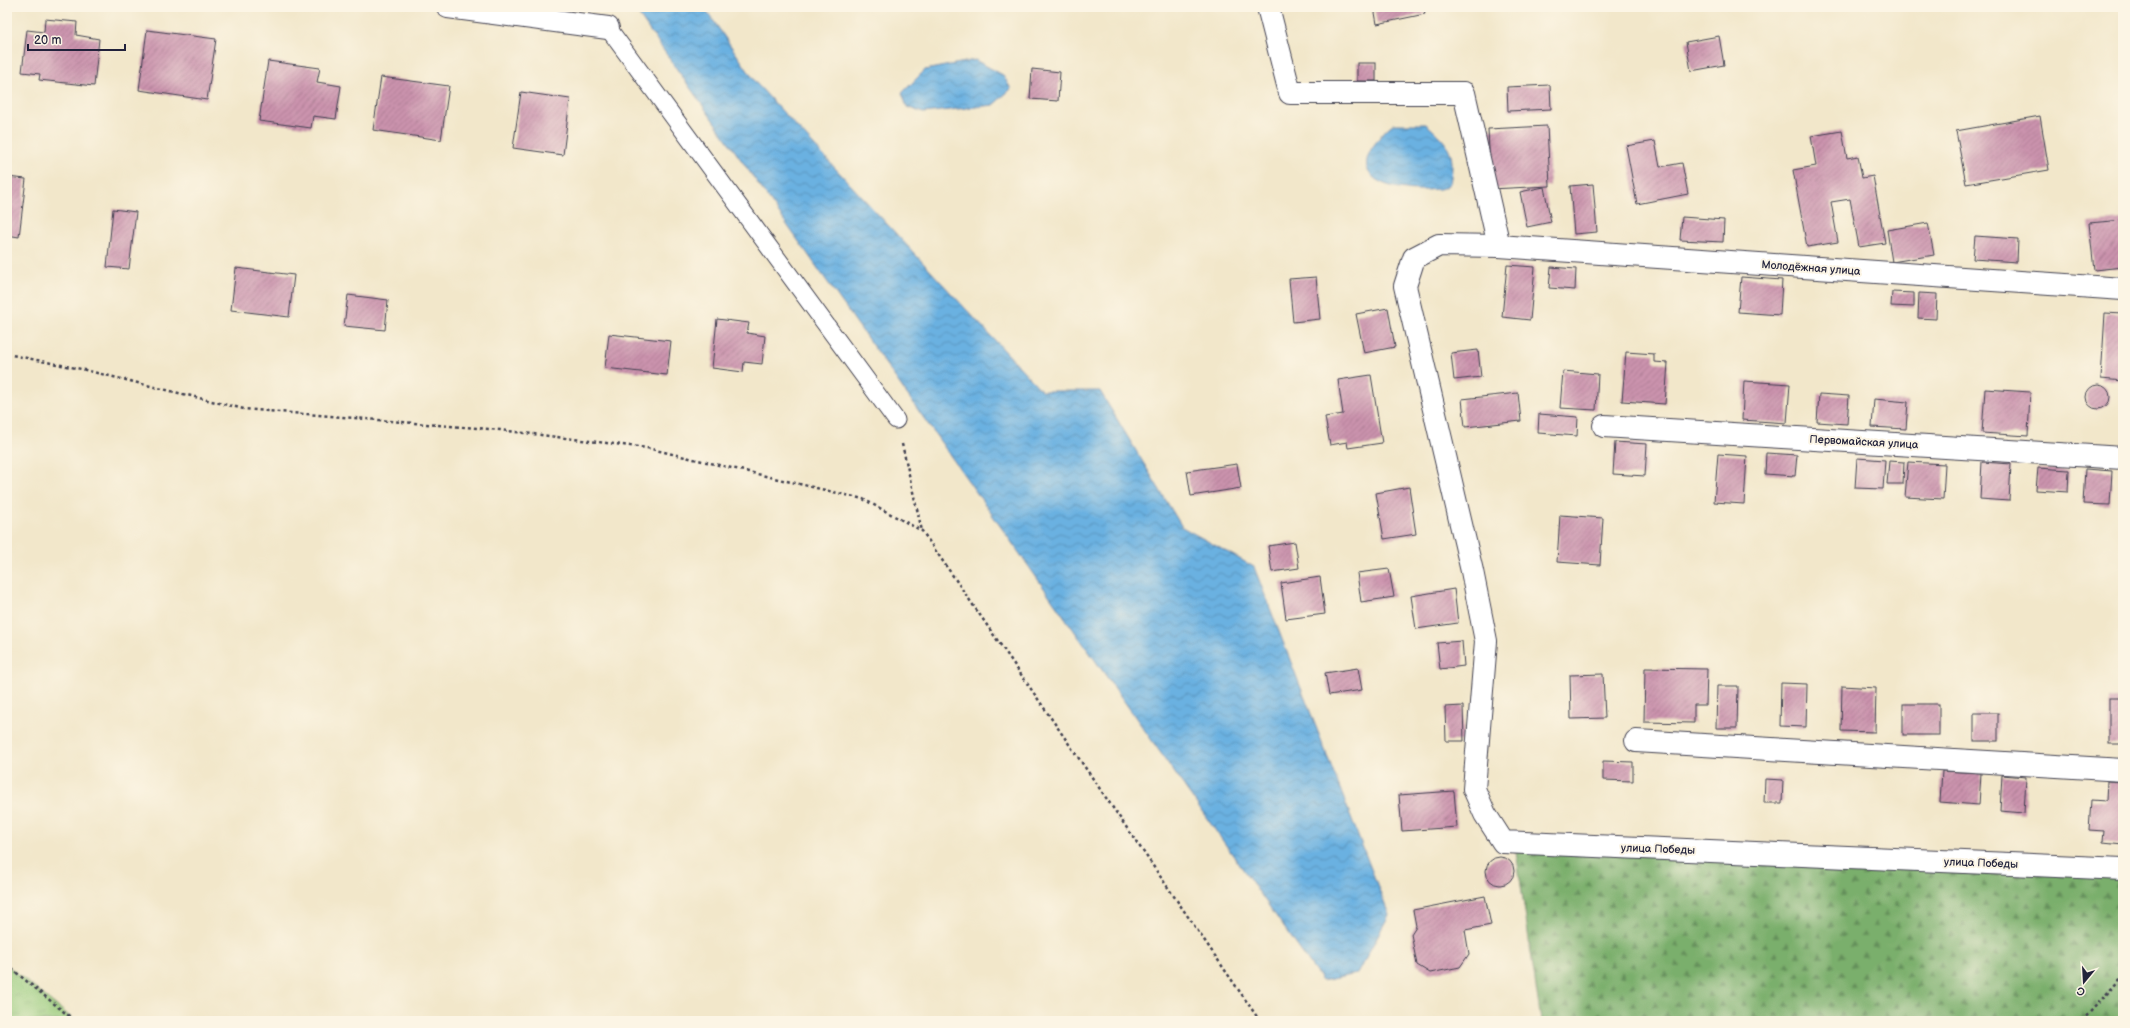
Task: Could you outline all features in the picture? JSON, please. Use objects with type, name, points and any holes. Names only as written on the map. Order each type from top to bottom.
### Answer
[{"type":"street","points":[[448,7],[608,28]]},
{"type":"street","points":[[1268,7],[1290,93],[1464,93],[1499,246]]},
{"type":"street","name":"Молодёжная улица","points":[[1465,541],[1405,286],[1414,258],[1439,245],[1499,246],[2123,289]]},
{"type":"street","name":"Первомайская улица","points":[[1604,426],[2123,458]]},
{"type":"street","name":"улица Победы","points":[[1465,541],[1486,641],[1474,789],[1485,814],[1503,842],[2123,869]]},
{"type":"street","points":[[1636,741],[2123,770]]},
{"type":"lane","points":[[608,28],[896,420]]},
{"type":"path","points":[[7,354],[81,369],[244,409],[500,430],[647,448],[863,499],[922,531]]},
{"type":"path","points":[[896,420],[922,531],[1260,1021]]},
{"type":"path","points":[[7,965],[75,1021]]},
{"type":"path","points":[[2082,1021],[2123,976]]},
{"type":"green space","points":[[1515,845],[2123,866],[2123,1021],[1541,1021]]},
{"type":"green space","points":[[7,965],[75,1021],[7,1021]]},
{"type":"water","points":[[633,7],[704,7],[757,84],[1042,391],[1100,391],[1182,527],[1254,567],[1389,915],[1357,974],[1322,981]]},
{"type":"water","points":[[975,60],[1003,75],[1011,89],[993,105],[923,113],[907,107],[902,93],[925,70]]},
{"type":"water","points":[[1393,124],[1426,124],[1440,137],[1449,149],[1452,164],[1450,183],[1446,187],[1427,190],[1404,189],[1381,182],[1372,176],[1367,168],[1367,158],[1380,136]]},
{"type":"building","points":[[1374,7],[1423,7],[1425,14],[1377,24]]},
{"type":"building","points":[[45,19],[77,22],[76,35],[99,39],[94,86],[39,80],[40,74],[22,72],[27,30],[44,32]]},
{"type":"building","points":[[147,30],[216,39],[207,100],[139,90]]},
{"type":"building","points":[[1719,36],[1724,65],[1691,71],[1686,42]]},
{"type":"building","points":[[268,61],[320,68],[317,82],[341,86],[336,119],[313,116],[311,128],[259,121]]},
{"type":"building","points":[[1357,63],[1376,63],[1376,81],[1357,81]]},
{"type":"building","points":[[1032,69],[1060,72],[1058,101],[1030,99]]},
{"type":"building","points":[[381,77],[449,86],[441,140],[373,130]]},
{"type":"building","points":[[1550,85],[1551,109],[1508,111],[1507,87]]},
{"type":"building","points":[[521,92],[570,99],[563,155],[513,148]]},
{"type":"building","points":[[2040,116],[2049,170],[1966,184],[1956,131]]},
{"type":"building","points":[[1547,126],[1550,186],[1491,189],[1488,129]]},
{"type":"building","points":[[1842,131],[1847,158],[1858,156],[1862,178],[1873,176],[1885,243],[1859,247],[1850,199],[1831,202],[1838,242],[1807,247],[1793,170],[1816,166],[1811,136]]},
{"type":"building","points":[[1655,141],[1660,167],[1682,163],[1688,194],[1637,204],[1626,146]]},
{"type":"building","points":[[7,177],[26,179],[19,237],[7,235]]},
{"type":"building","points":[[1593,184],[1597,232],[1574,234],[1570,186]]},
{"type":"building","points":[[1544,187],[1551,222],[1527,227],[1520,192]]},
{"type":"building","points":[[113,209],[136,212],[129,269],[107,267]]},
{"type":"building","points":[[1682,217],[1724,220],[1723,242],[1680,240]]},
{"type":"building","points":[[2123,220],[2123,267],[2094,270],[2089,223]]},
{"type":"building","points":[[1928,223],[1934,255],[1892,262],[1887,230]]},
{"type":"building","points":[[1975,236],[2018,239],[2017,262],[1973,259]]},
{"type":"building","points":[[1507,265],[1535,267],[1530,320],[1502,317]]},
{"type":"building","points":[[1551,267],[1576,269],[1575,290],[1549,288]]},
{"type":"building","points":[[236,268],[294,275],[289,317],[231,310]]},
{"type":"building","points":[[1316,277],[1320,319],[1293,322],[1289,279]]},
{"type":"building","points":[[1741,277],[1782,280],[1780,315],[1738,312]]},
{"type":"building","points":[[1892,292],[1914,293],[1914,307],[1891,306]]},
{"type":"building","points":[[1919,293],[1937,294],[1936,319],[1918,318]]},
{"type":"building","points":[[348,295],[388,300],[385,330],[344,326]]},
{"type":"building","points":[[1388,308],[1395,347],[1364,353],[1356,314]]},
{"type":"building","points":[[2105,313],[2123,314],[2123,381],[2101,379]]},
{"type":"building","points":[[717,319],[749,323],[747,333],[765,336],[762,364],[744,362],[743,372],[712,368]]},
{"type":"building","points":[[609,334],[671,341],[667,375],[605,368]]},
{"type":"building","points":[[1478,350],[1481,377],[1454,380],[1451,353]]},
{"type":"building","points":[[1626,352],[1654,354],[1654,362],[1668,363],[1665,404],[1622,401]]},
{"type":"building","points":[[1563,371],[1598,374],[1596,410],[1560,408]]},
{"type":"building","points":[[1371,375],[1382,443],[1348,448],[1347,442],[1330,445],[1325,417],[1343,414],[1338,380]]},
{"type":"building","points":[[1744,381],[1790,384],[1787,423],[1742,420]]},
{"type":"building","points":[[2098,385],[2107,388],[2110,397],[2107,406],[2098,409],[2089,406],[2086,397],[2089,388]]},
{"type":"building","points":[[1985,389],[2030,392],[2028,436],[1982,433]]},
{"type":"building","points":[[1518,393],[1521,421],[1465,427],[1462,399]]},
{"type":"building","points":[[1819,394],[1849,396],[1847,424],[1817,422]]},
{"type":"building","points":[[1874,399],[1908,402],[1906,429],[1872,427]]},
{"type":"building","points":[[1539,414],[1578,417],[1577,436],[1538,433]]},
{"type":"building","points":[[1615,442],[1647,444],[1645,476],[1613,474]]},
{"type":"building","points":[[1766,453],[1797,455],[1795,476],[1765,474]]},
{"type":"building","points":[[1718,454],[1747,456],[1744,504],[1714,502]]},
{"type":"building","points":[[1857,458],[1885,460],[1883,489],[1855,488]]},
{"type":"building","points":[[1889,461],[1904,462],[1903,484],[1887,484]]},
{"type":"building","points":[[1908,462],[1945,464],[1943,499],[1905,497]]},
{"type":"building","points":[[1982,462],[2011,464],[2009,501],[1980,499]]},
{"type":"building","points":[[1237,464],[1241,488],[1191,496],[1187,471]]},
{"type":"building","points":[[2038,468],[2069,470],[2068,492],[2036,490]]},
{"type":"building","points":[[2085,469],[2112,471],[2110,505],[2083,504]]},
{"type":"building","points":[[1409,487],[1416,534],[1384,539],[1376,493]]},
{"type":"building","points":[[1560,515],[1603,518],[1600,565],[1557,562]]},
{"type":"building","points":[[1295,542],[1299,568],[1272,572],[1268,546]]},
{"type":"building","points":[[1389,569],[1394,597],[1361,602],[1357,573]]},
{"type":"building","points":[[1320,577],[1325,614],[1286,619],[1281,583]]},
{"type":"building","points":[[1454,589],[1458,623],[1416,629],[1411,596]]},
{"type":"building","points":[[1462,641],[1464,666],[1440,669],[1437,643]]},
{"type":"building","points":[[1358,668],[1362,690],[1329,695],[1325,673]]},
{"type":"building","points":[[1645,668],[1707,669],[1706,705],[1694,705],[1694,723],[1644,722]]},
{"type":"building","points":[[1603,674],[1605,718],[1571,719],[1570,675]]},
{"type":"building","points":[[1781,683],[1807,684],[1806,727],[1780,726]]},
{"type":"building","points":[[1717,686],[1738,686],[1737,728],[1716,728]]},
{"type":"building","points":[[1842,686],[1876,688],[1875,732],[1841,731]]},
{"type":"building","points":[[2109,698],[2123,698],[2123,744],[2109,744]]},
{"type":"building","points":[[1903,704],[1939,704],[1939,735],[1903,735]]},
{"type":"building","points":[[1463,706],[1464,741],[1446,741],[1445,707]]},
{"type":"building","points":[[1974,713],[1998,713],[1998,741],[1974,741]]},
{"type":"building","points":[[1603,761],[1633,762],[1633,781],[1603,780]]},
{"type":"building","points":[[1942,771],[1981,773],[1979,805],[1940,802]]},
{"type":"building","points":[[2002,775],[2026,777],[2024,813],[2000,811]]},
{"type":"building","points":[[1765,779],[1783,780],[1782,803],[1764,803]]},
{"type":"building","points":[[2107,781],[2123,782],[2123,844],[2103,842],[2104,831],[2089,830],[2091,800],[2106,801]]},
{"type":"building","points":[[1454,791],[1457,827],[1402,831],[1399,795]]},
{"type":"building","points":[[1500,857],[1510,861],[1514,871],[1510,881],[1500,885],[1490,881],[1486,871],[1490,861]]},
{"type":"building","points":[[1485,896],[1491,925],[1465,930],[1469,954],[1460,967],[1430,973],[1417,965],[1411,934],[1416,926],[1413,910]]}]
